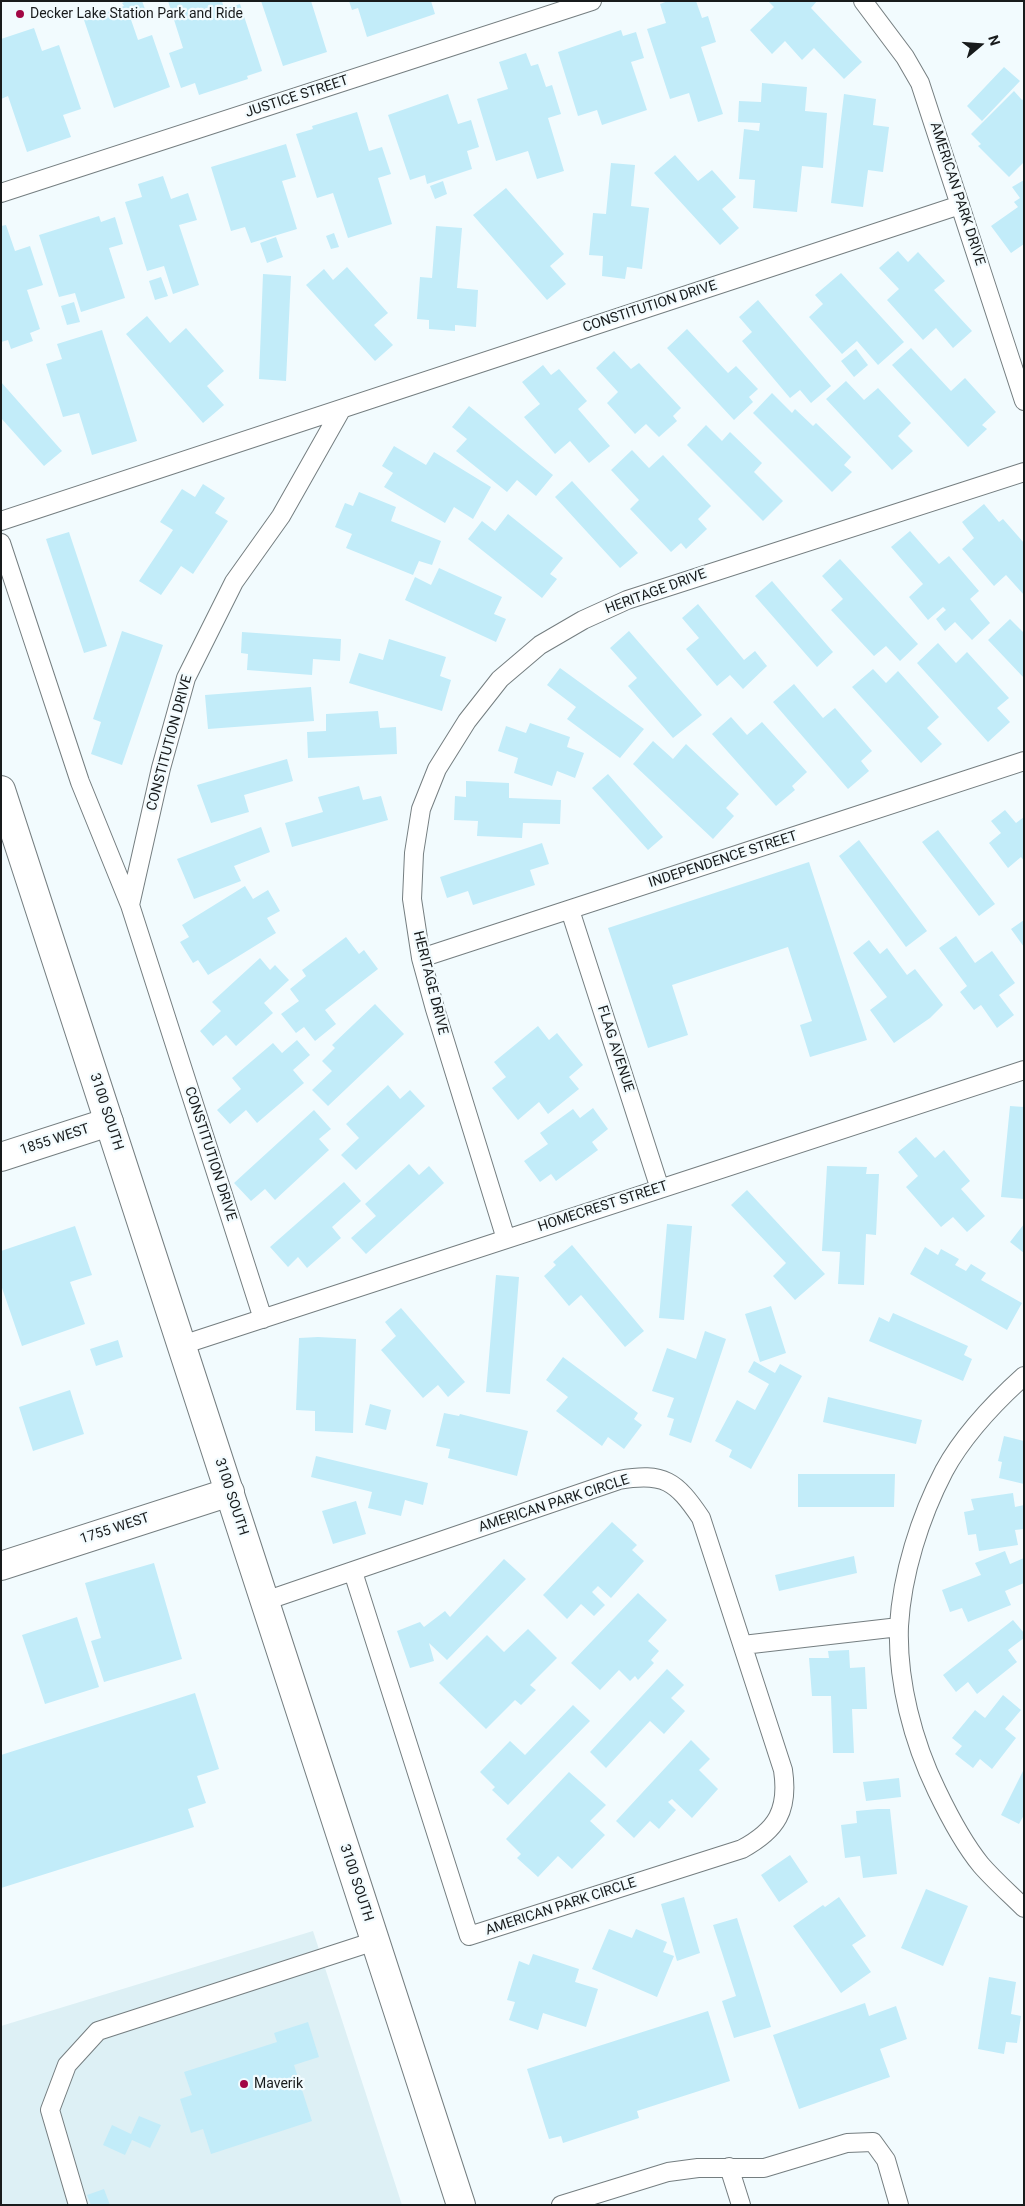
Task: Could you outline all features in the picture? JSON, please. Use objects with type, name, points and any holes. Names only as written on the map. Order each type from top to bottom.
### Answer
[{"type":"main road","name":"3100 SOUTH","points":[[1,790],[461,2205]]},
{"type":"main road","name":"1855 WEST","points":[[1,1158],[109,1122]]},
{"type":"main road","name":"1755 WEST","points":[[1,1566],[230,1492]]},
{"type":"lane","name":"JUSTICE STREET","points":[[1,193],[592,1]]},
{"type":"lane","name":"AMERICAN PARK DRIVE","points":[[863,1],[905,56],[920,83],[1024,400]]},
{"type":"lane","name":"CONSTITUTION DRIVE","points":[[1,521],[960,205]]},
{"type":"lane","name":"CONSTITUTION DRIVE","points":[[130,905],[161,768],[186,678],[234,582],[281,516],[341,410]]},
{"type":"lane","name":"HERITAGE DRIVE","points":[[506,1239],[435,1009],[421,958],[412,899],[414,853],[421,809],[437,769],[467,721],[500,679],[540,645],[583,620],[627,600],[1024,472]]},
{"type":"lane","name":"CONSTITUTION DRIVE","points":[[1,543],[80,782],[130,905],[263,1319]]},
{"type":"lane","name":"INDEPENDENCE STREET","points":[[421,958],[1024,761]]},
{"type":"lane","name":"FLAG AVENUE","points":[[570,910],[660,1189]]},
{"type":"lane","name":"HOMECREST STREET","points":[[182,1345],[1024,1070]]},
{"type":"lane","points":[[1024,1376],[1007,1391],[974,1430],[945,1471],[923,1521],[907,1572],[899,1627],[902,1671],[910,1718],[927,1770],[950,1818],[981,1864],[1024,1908]]},
{"type":"lane","name":"AMERICAN PARK CIRCLE","points":[[265,1601],[619,1480],[654,1476],[669,1481],[679,1488],[701,1518],[783,1770],[786,1788],[784,1801],[773,1827],[759,1840],[742,1849],[469,1936],[353,1572]]},
{"type":"lane","points":[[743,1645],[899,1627]]},
{"type":"lane","points":[[78,2205],[50,2110],[67,2065],[98,2031],[375,1941]]},
{"type":"lane","points":[[561,2205],[668,2172],[729,2166],[764,2168],[847,2143],[873,2142],[886,2160],[899,2205]]},
{"type":"lane","points":[[729,2166],[741,2205]]},
{"type":"shaded area","points":[[313,1931],[402,2205],[1,2205],[1,2026]]},
{"type":"building","points":[[142,1],[145,9],[129,14],[138,40],[152,35],[170,87],[114,108],[84,20],[124,6],[122,3]]},
{"type":"building","points":[[168,1],[222,1],[224,9],[240,4],[262,71],[247,76],[248,79],[199,95],[195,83],[181,88],[169,53],[183,48]]},
{"type":"building","points":[[261,1],[311,1],[327,52],[283,66]]},
{"type":"building","points":[[349,1],[431,1],[435,14],[367,37],[358,8],[352,10]]},
{"type":"building","points":[[668,1],[696,1],[702,18],[708,16],[716,42],[701,47],[723,114],[698,122],[689,93],[670,99],[647,29],[666,23],[660,4]]},
{"type":"building","points":[[768,1],[817,1],[811,8],[862,62],[844,79],[814,48],[802,60],[785,41],[772,54],[750,30],[774,7]]},
{"type":"building","points":[[34,28],[42,51],[59,45],[81,109],[63,115],[71,137],[27,152],[8,96],[1,99],[1,39]]},
{"type":"building","points":[[621,30],[623,36],[636,32],[644,58],[631,62],[647,110],[602,125],[597,110],[578,116],[558,52]]},
{"type":"building","points":[[526,53],[531,66],[538,64],[546,87],[552,85],[561,114],[548,118],[564,171],[537,179],[528,151],[496,161],[477,99],[508,89],[499,62]]},
{"type":"building","points":[[1004,67],[1020,81],[982,121],[967,106]]},
{"type":"building","points":[[762,83],[807,87],[805,111],[827,113],[823,168],[802,166],[797,212],[753,208],[755,180],[739,179],[744,129],[759,131],[760,123],[738,122],[739,101],[761,102]]},
{"type":"building","points":[[1014,91],[1022,100],[1024,99],[1024,162],[1009,177],[978,146],[981,144],[971,134]]},
{"type":"building","points":[[448,94],[458,124],[471,120],[479,147],[467,151],[472,169],[427,184],[425,175],[410,180],[388,115]]},
{"type":"building","points":[[844,94],[876,99],[873,125],[889,127],[883,172],[868,170],[863,207],[831,203]]},
{"type":"building","points":[[357,112],[369,151],[382,147],[391,174],[378,178],[392,224],[348,238],[333,193],[317,198],[296,134],[313,129],[312,126]]},
{"type":"building","points":[[286,144],[296,177],[282,181],[297,229],[251,243],[245,227],[231,231],[211,167]]},
{"type":"building","points":[[675,155],[698,181],[712,170],[736,197],[722,209],[739,228],[720,245],[654,173]]},
{"type":"building","points":[[611,163],[635,165],[631,206],[649,208],[642,269],[627,267],[625,279],[602,276],[603,256],[589,255],[593,213],[606,214]]},
{"type":"building","points":[[163,176],[171,199],[188,193],[197,220],[179,225],[199,285],[173,294],[164,266],[147,271],[125,202],[142,197],[138,184]]},
{"type":"building","points":[[1024,180],[1024,244],[1011,253],[991,226],[1018,207],[1014,202],[1020,198],[1012,187]]},
{"type":"building","points":[[443,181],[447,194],[435,199],[430,186]]},
{"type":"building","points":[[506,188],[564,254],[550,266],[566,284],[547,300],[473,215]]},
{"type":"building","points":[[99,216],[101,222],[115,217],[123,244],[109,248],[125,298],[81,312],[75,293],[59,297],[39,235]]},
{"type":"building","points":[[6,225],[15,251],[30,246],[43,285],[27,290],[40,329],[30,333],[33,341],[11,349],[8,340],[1,342],[1,226]]},
{"type":"building","points":[[436,226],[462,228],[457,288],[478,290],[476,327],[455,325],[455,331],[429,329],[429,320],[417,319],[420,277],[432,278]]},
{"type":"building","points":[[334,233],[339,247],[331,249],[326,236]]},
{"type":"building","points":[[276,237],[283,257],[267,263],[260,243]]},
{"type":"building","points":[[898,251],[908,262],[918,252],[945,281],[934,290],[972,331],[953,348],[936,328],[923,340],[887,300],[899,289],[879,268]]},
{"type":"building","points":[[347,267],[388,313],[374,325],[393,345],[375,361],[306,285],[324,269],[333,280]]},
{"type":"building","points":[[841,273],[904,342],[878,365],[857,341],[842,354],[809,317],[823,304],[815,295]]},
{"type":"building","points":[[263,274],[291,276],[286,381],[259,379]]},
{"type":"building","points":[[161,277],[168,296],[155,300],[149,281]]},
{"type":"building","points":[[758,300],[831,386],[811,403],[800,390],[790,398],[742,341],[752,332],[739,317]]},
{"type":"building","points":[[74,302],[80,322],[67,325],[61,306]]},
{"type":"building","points":[[147,316],[170,343],[186,328],[224,371],[207,386],[224,405],[203,423],[126,334]]},
{"type":"building","points":[[687,329],[728,373],[736,366],[758,389],[749,397],[753,402],[734,420],[667,348]]},
{"type":"building","points":[[102,330],[137,441],[92,455],[79,413],[63,417],[46,364],[62,359],[57,344]]},
{"type":"building","points":[[911,348],[951,391],[965,378],[996,412],[982,425],[987,429],[968,447],[892,365]]},
{"type":"building","points":[[856,349],[868,365],[854,377],[841,361]]},
{"type":"building","points":[[614,351],[631,369],[639,363],[681,408],[673,416],[677,421],[659,437],[646,424],[635,434],[607,403],[618,392],[596,368]]},
{"type":"building","points":[[543,365],[551,375],[559,369],[587,401],[578,409],[610,446],[589,463],[570,441],[555,454],[524,417],[540,404],[522,382]]},
{"type":"building","points":[[846,381],[864,400],[878,388],[911,423],[898,436],[913,451],[892,470],[826,399]]},
{"type":"building","points":[[1,382],[62,451],[44,466],[1,418]]},
{"type":"building","points":[[772,393],[792,413],[795,409],[813,426],[816,423],[851,457],[844,465],[852,472],[832,492],[753,413]]},
{"type":"building","points":[[469,406],[553,475],[536,496],[517,480],[507,492],[456,451],[467,439],[452,427]]},
{"type":"building","points":[[706,425],[722,441],[730,432],[762,463],[754,472],[783,501],[763,521],[687,445]]},
{"type":"building","points":[[394,446],[426,465],[434,452],[491,487],[473,519],[454,507],[445,523],[384,487],[393,473],[382,466]]},
{"type":"building","points":[[632,450],[649,468],[663,455],[711,506],[698,519],[707,529],[686,549],[681,543],[671,552],[630,509],[639,500],[611,470]]},
{"type":"building","points":[[572,481],[638,553],[620,568],[555,497]]},
{"type":"building","points":[[203,484],[225,498],[215,513],[228,521],[193,574],[181,566],[161,595],[139,581],[173,530],[160,522],[182,489],[195,497]]},
{"type":"building","points":[[359,492],[396,507],[391,521],[441,541],[432,565],[419,561],[413,575],[346,548],[352,534],[335,527],[345,503],[353,506]]},
{"type":"building","points":[[984,504],[999,522],[1003,519],[1024,543],[1024,595],[1006,575],[994,586],[962,549],[974,538],[962,522]]},
{"type":"building","points":[[508,514],[563,558],[550,574],[557,579],[542,598],[468,539],[482,521],[495,531]]},
{"type":"building","points":[[910,531],[939,564],[949,556],[979,591],[970,599],[990,623],[972,640],[955,622],[945,631],[936,619],[946,610],[943,607],[928,620],[909,597],[923,584],[891,547]]},
{"type":"building","points":[[69,532],[107,646],[84,653],[46,539]]},
{"type":"building","points":[[840,559],[918,644],[900,661],[886,646],[874,656],[831,610],[843,599],[822,576]]},
{"type":"building","points":[[439,568],[502,597],[494,614],[506,619],[496,642],[405,600],[415,577],[431,585]]},
{"type":"building","points":[[772,581],[833,652],[817,667],[755,596]]},
{"type":"building","points":[[698,604],[744,660],[755,651],[767,666],[743,689],[730,675],[717,686],[686,649],[699,638],[682,618]]},
{"type":"building","points":[[1010,619],[1024,633],[1024,678],[988,640]]},
{"type":"building","points":[[122,631],[163,645],[122,765],[91,754],[101,722],[93,719]]},
{"type":"building","points":[[629,631],[702,715],[673,738],[628,686],[637,678],[610,648]]},
{"type":"building","points":[[242,632],[341,639],[340,661],[313,659],[312,675],[247,670],[248,654],[241,653]]},
{"type":"building","points":[[389,639],[446,657],[440,676],[451,680],[442,711],[349,683],[359,653],[383,660]]},
{"type":"building","points":[[938,643],[956,663],[967,652],[1009,698],[997,708],[1010,722],[988,742],[917,663]]},
{"type":"building","points":[[560,668],[644,729],[620,758],[567,719],[576,707],[547,685]]},
{"type":"building","points":[[873,669],[886,683],[898,671],[939,717],[927,728],[942,744],[921,763],[852,687]]},
{"type":"building","points":[[794,684],[823,718],[835,708],[872,751],[861,761],[869,771],[848,789],[773,702]]},
{"type":"building","points":[[311,687],[314,721],[208,729],[205,695]]},
{"type":"building","points":[[378,711],[380,728],[396,727],[397,754],[308,758],[307,732],[326,731],[326,714]]},
{"type":"building","points":[[731,717],[747,735],[762,722],[807,772],[792,786],[795,790],[776,806],[712,734]]},
{"type":"building","points":[[530,723],[570,737],[567,747],[584,753],[575,778],[557,771],[552,786],[514,773],[518,758],[498,751],[506,726],[526,733]]},
{"type":"building","points":[[653,741],[673,759],[686,744],[739,794],[726,808],[734,816],[713,839],[633,764]]},
{"type":"building","points":[[287,759],[293,781],[244,795],[249,812],[211,823],[197,785]]},
{"type":"building","points":[[608,774],[663,837],[648,850],[592,788]]},
{"type":"building","points":[[466,781],[509,783],[509,798],[561,800],[560,824],[523,823],[522,838],[477,836],[478,821],[454,820],[455,796],[466,797]]},
{"type":"building","points":[[359,786],[363,800],[381,796],[388,820],[292,847],[285,823],[323,812],[318,797]]},
{"type":"building","points":[[1005,810],[1016,823],[1024,817],[1024,861],[1021,857],[1008,868],[989,843],[1001,833],[991,821]]},
{"type":"building","points":[[261,827],[270,852],[234,866],[241,881],[194,899],[177,859]]},
{"type":"building","points":[[938,830],[995,904],[979,916],[922,842]]},
{"type":"building","points":[[859,840],[927,931],[906,947],[839,856]]},
{"type":"building","points":[[542,843],[549,864],[530,870],[535,885],[473,905],[468,891],[447,898],[440,877]]},
{"type":"building","points":[[809,862],[867,1040],[810,1057],[800,1025],[812,1021],[788,947],[672,985],[688,1035],[648,1048],[608,928]]},
{"type":"building","points":[[245,886],[253,899],[268,890],[280,911],[267,918],[276,933],[208,975],[198,960],[193,963],[180,942],[189,937],[182,925]]},
{"type":"building","points":[[1024,920],[1024,947],[1011,929]]},
{"type":"building","points":[[956,936],[975,963],[992,951],[1015,983],[999,995],[1014,1015],[997,1028],[981,1005],[974,1010],[960,992],[967,986],[939,948]]},
{"type":"building","points":[[346,937],[359,954],[364,950],[378,969],[325,1010],[336,1024],[315,1041],[304,1027],[296,1033],[281,1014],[299,1001],[290,989],[306,976],[302,970]]},
{"type":"building","points":[[869,940],[880,954],[887,948],[907,975],[915,969],[943,1005],[930,1018],[894,1043],[870,1010],[887,997],[853,953]]},
{"type":"building","points":[[260,958],[270,970],[275,965],[289,980],[264,1003],[273,1013],[236,1046],[226,1035],[213,1046],[200,1031],[221,1011],[212,1002]]},
{"type":"building","points":[[375,1004],[404,1034],[328,1106],[312,1090],[332,1071],[322,1061],[335,1048],[332,1045]]},
{"type":"building","points":[[538,1026],[549,1040],[557,1033],[583,1065],[569,1077],[579,1089],[548,1114],[539,1102],[518,1120],[492,1088],[506,1077],[494,1062]]},
{"type":"building","points":[[297,1040],[310,1055],[293,1070],[304,1083],[257,1123],[246,1110],[230,1124],[217,1110],[241,1089],[232,1078],[273,1043],[282,1053]]},
{"type":"building","points":[[388,1085],[400,1099],[410,1090],[425,1106],[356,1170],[341,1155],[359,1138],[346,1124]]},
{"type":"building","points":[[1010,1106],[1024,1107],[1024,1199],[1001,1197]]},
{"type":"building","points":[[593,1108],[608,1129],[592,1142],[598,1150],[556,1181],[551,1174],[540,1182],[524,1161],[548,1144],[540,1133],[573,1109],[580,1118]]},
{"type":"building","points":[[314,1110],[331,1129],[319,1139],[329,1150],[275,1200],[265,1189],[251,1201],[234,1183]]},
{"type":"building","points":[[916,1137],[935,1158],[944,1150],[970,1181],[961,1189],[985,1216],[967,1232],[953,1217],[941,1227],[906,1187],[918,1176],[898,1152]]},
{"type":"building","points":[[409,1164],[419,1175],[429,1166],[444,1183],[366,1254],[351,1238],[376,1216],[365,1204]]},
{"type":"building","points":[[827,1166],[867,1167],[866,1174],[879,1174],[876,1235],[866,1234],[864,1285],[838,1284],[840,1252],[822,1251]]},
{"type":"building","points":[[344,1182],[361,1201],[332,1227],[341,1238],[307,1268],[298,1257],[288,1267],[270,1247]]},
{"type":"building","points":[[747,1190],[825,1274],[795,1300],[773,1276],[786,1263],[731,1205]]},
{"type":"building","points":[[667,1224],[692,1226],[684,1320],[659,1318]]},
{"type":"building","points":[[1024,1224],[1024,1253],[1010,1242]]},
{"type":"building","points":[[75,1226],[92,1275],[70,1282],[85,1324],[22,1346],[1,1285],[1,1251]]},
{"type":"building","points":[[572,1245],[644,1331],[625,1347],[581,1295],[569,1306],[544,1276],[556,1265],[553,1262]]},
{"type":"building","points":[[925,1247],[938,1255],[941,1249],[959,1259],[955,1265],[966,1271],[971,1264],[986,1273],[981,1280],[1022,1303],[1007,1330],[910,1274]]},
{"type":"building","points":[[496,1275],[519,1277],[510,1394],[486,1392]]},
{"type":"building","points":[[771,1306],[786,1353],[760,1362],[745,1314]]},
{"type":"building","points":[[401,1308],[465,1382],[448,1397],[438,1385],[423,1398],[381,1350],[396,1336],[385,1322]]},
{"type":"building","points":[[893,1313],[968,1346],[964,1355],[972,1359],[963,1381],[869,1341],[879,1317],[889,1322]]},
{"type":"building","points":[[705,1331],[726,1339],[691,1443],[669,1435],[674,1419],[667,1417],[674,1398],[652,1391],[667,1348],[696,1359]]},
{"type":"building","points":[[299,1338],[356,1339],[353,1433],[315,1431],[315,1411],[296,1410]]},
{"type":"building","points":[[118,1340],[123,1357],[96,1366],[90,1349]]},
{"type":"building","points":[[563,1357],[638,1413],[634,1419],[642,1425],[624,1449],[608,1437],[602,1446],[556,1411],[568,1397],[546,1380]]},
{"type":"building","points":[[754,1361],[775,1373],[780,1364],[802,1376],[751,1469],[729,1457],[732,1450],[715,1441],[737,1400],[755,1410],[769,1384],[748,1372]]},
{"type":"building","points":[[70,1390],[84,1434],[33,1451],[19,1407]]},
{"type":"building","points":[[828,1397],[922,1420],[916,1444],[823,1422]]},
{"type":"building","points":[[370,1404],[391,1410],[386,1430],[365,1425]]},
{"type":"building","points":[[444,1413],[459,1416],[460,1414],[528,1431],[517,1476],[448,1458],[450,1449],[436,1446]]},
{"type":"building","points":[[1004,1436],[1024,1441],[1024,1484],[999,1478],[1002,1462],[998,1461]]},
{"type":"building","points":[[316,1456],[428,1483],[423,1505],[405,1500],[401,1516],[368,1508],[372,1492],[311,1477]]},
{"type":"building","points":[[798,1474],[895,1474],[894,1507],[798,1507]]},
{"type":"building","points":[[1013,1493],[1015,1507],[1024,1505],[1024,1529],[1015,1530],[1018,1545],[979,1551],[976,1534],[968,1535],[964,1512],[974,1510],[971,1499]]},
{"type":"building","points":[[356,1501],[366,1534],[333,1544],[322,1511]]},
{"type":"building","points":[[612,1522],[637,1545],[632,1550],[644,1561],[611,1598],[598,1586],[592,1592],[605,1605],[594,1616],[581,1604],[567,1619],[543,1595]]},
{"type":"building","points":[[1005,1551],[1010,1564],[1024,1558],[1024,1583],[1005,1591],[1011,1605],[968,1622],[962,1608],[950,1612],[942,1590],[981,1575],[975,1563]]},
{"type":"building","points":[[854,1556],[857,1573],[779,1591],[775,1575]]},
{"type":"building","points":[[504,1559],[526,1579],[447,1660],[429,1643],[434,1661],[410,1668],[397,1631],[420,1622],[424,1627],[445,1611],[450,1617]]},
{"type":"building","points":[[154,1563],[182,1659],[104,1682],[91,1641],[101,1638],[85,1583]]},
{"type":"building","points":[[638,1593],[667,1620],[648,1641],[659,1651],[651,1660],[654,1663],[638,1680],[635,1676],[630,1681],[619,1670],[600,1690],[571,1663]]},
{"type":"building","points":[[77,1617],[99,1687],[45,1704],[22,1635]]},
{"type":"building","points":[[1013,1620],[1024,1633],[1024,1638],[1008,1650],[1017,1662],[977,1694],[968,1682],[956,1692],[943,1675]]},
{"type":"building","points":[[528,1629],[557,1658],[530,1685],[536,1690],[521,1705],[515,1700],[486,1729],[439,1683],[487,1635],[504,1652]]},
{"type":"building","points":[[849,1650],[850,1668],[865,1667],[867,1709],[852,1709],[854,1753],[833,1753],[831,1696],[812,1696],[809,1658],[829,1658],[828,1651]]},
{"type":"building","points":[[667,1669],[684,1685],[671,1698],[685,1711],[664,1734],[650,1721],[606,1768],[590,1752]]},
{"type":"building","points":[[195,1693],[219,1769],[197,1776],[206,1803],[188,1809],[194,1827],[1,1888],[1,1755]]},
{"type":"building","points":[[1003,1695],[1021,1710],[1005,1729],[1016,1738],[992,1769],[980,1759],[973,1768],[955,1754],[962,1746],[952,1738],[975,1710],[985,1718]]},
{"type":"building","points":[[573,1705],[590,1721],[508,1805],[492,1790],[495,1787],[480,1772],[510,1741],[525,1755]]},
{"type":"building","points":[[691,1740],[710,1759],[699,1770],[718,1789],[692,1818],[672,1799],[668,1802],[676,1810],[659,1829],[650,1821],[634,1838],[616,1821]]},
{"type":"building","points":[[1024,1769],[1024,1815],[1019,1824],[1001,1815]]},
{"type":"building","points":[[569,1772],[606,1805],[590,1821],[605,1835],[572,1869],[558,1856],[538,1877],[517,1858],[521,1854],[506,1839]]},
{"type":"building","points":[[899,1778],[901,1797],[866,1801],[863,1782]]},
{"type":"building","points":[[890,1809],[897,1874],[863,1878],[860,1856],[845,1858],[841,1825],[857,1823],[856,1811]]},
{"type":"building","points":[[790,1855],[808,1882],[779,1902],[761,1875]]},
{"type":"building","points":[[926,1889],[968,1906],[943,1966],[901,1948]]},
{"type":"building","points":[[684,1897],[700,1953],[677,1961],[661,1904]]},
{"type":"building","points":[[839,1897],[866,1936],[852,1945],[871,1972],[841,1993],[793,1926],[823,1905],[825,1907]]},
{"type":"building","points":[[737,1918],[771,2027],[734,2038],[722,2001],[736,1996],[713,1925]]},
{"type":"building","points":[[609,1929],[632,1938],[636,1929],[667,1942],[663,1952],[674,1956],[657,1997],[592,1969]]},
{"type":"building","points":[[533,1954],[579,1969],[575,1982],[598,1989],[586,2027],[543,2013],[538,2030],[509,2020],[515,2002],[507,2000],[519,1961],[529,1965]]},
{"type":"building","points":[[989,1977],[1016,1982],[1011,2014],[1021,2016],[1017,2043],[1006,2042],[1004,2054],[978,2049]]},
{"type":"building","points":[[865,2003],[869,2016],[896,2006],[907,2039],[880,2049],[890,2077],[799,2109],[773,2035]]},
{"type":"building","points":[[708,2011],[730,2081],[637,2111],[639,2118],[563,2143],[561,2136],[549,2139],[527,2069]]},
{"type":"building","name":"Maverik","points":[[308,2022],[319,2057],[294,2065],[312,2121],[211,2154],[203,2129],[191,2133],[180,2099],[192,2095],[184,2072],[277,2042],[274,2033]]},
{"type":"building","points":[[139,2116],[161,2125],[150,2148],[132,2140],[125,2155],[103,2145],[112,2125],[131,2134]]},
{"type":"building","points":[[104,2189],[110,2205],[91,2205],[87,2195]]},
{"type":"place","name":"Decker Lake Station Park and Ride","points":[[20,14]]},
{"type":"place","name":"Maverik","points":[[244,2084]]}]
